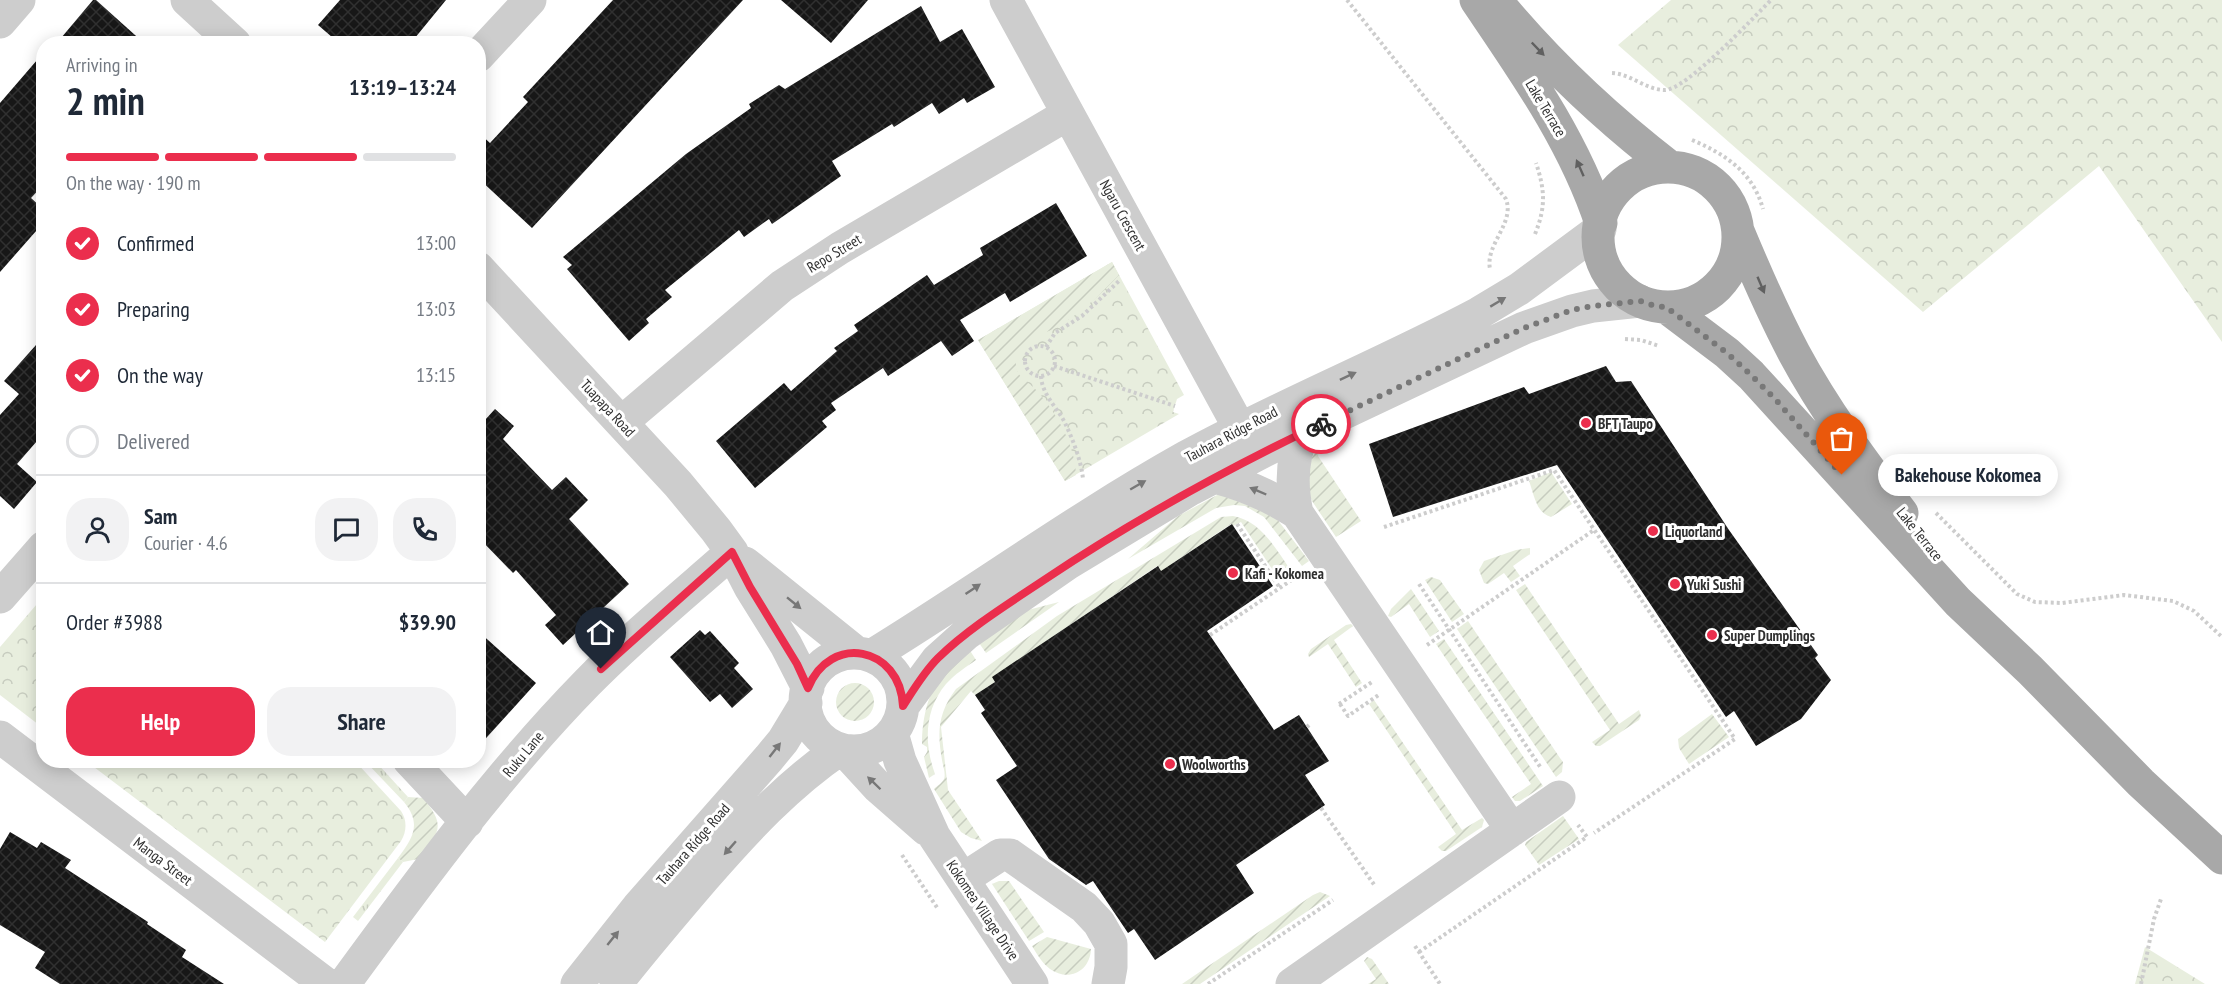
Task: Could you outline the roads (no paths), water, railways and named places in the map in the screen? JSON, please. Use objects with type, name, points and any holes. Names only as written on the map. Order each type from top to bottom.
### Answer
[{"type":"main road","name":"Lake Terrace","points":[[1476,0],[1535,88],[1570,147],[1591,193],[1600,226]]},
{"type":"main road","name":"Lake Terrace","points":[[1495,0],[1530,40],[1587,98],[1670,167]]},
{"type":"main road","points":[[1670,167],[1692,171],[1712,182],[1721,191],[1732,209],[1738,231],[1729,272],[1714,290],[1688,304],[1653,304],[1619,287],[1606,271],[1600,249],[1600,226],[1602,215],[1612,195],[1620,187],[1636,175],[1648,170],[1670,167]]},
{"type":"main road","name":"Lake Terrace","points":[[1738,231],[1771,308],[1833,417],[1914,529],[2030,670]]},
{"type":"main road","name":"Lake Terrace","points":[[1653,304],[1727,353],[1751,375],[1958,602],[2030,670],[2141,783],[2222,858]]},
{"type":"street","points":[[0,22],[19,0]]},
{"type":"street","points":[[187,0],[226,36]]},
{"type":"street","points":[[486,47],[530,0]]},
{"type":"street","name":"Ngaru Crescent","points":[[1006,0],[1240,429]]},
{"type":"street","name":"Repo Street","points":[[622,422],[782,286],[840,249],[1068,114]]},
{"type":"street","name":"Tauhara Ridge Road","points":[[577,984],[638,907],[783,741],[819,668],[843,654],[864,655],[1087,515],[1184,458],[1479,313],[1519,290],[1600,226]]},
{"type":"street","name":"Tuapapa Road","points":[[486,277],[622,422],[696,505],[732,552],[750,587],[797,664],[807,696]]},
{"type":"street","name":"Tauhara Ridge Road","points":[[616,984],[680,906],[770,805],[799,779],[842,749],[854,751],[868,749],[882,742],[937,660],[980,624],[1067,564],[1215,477],[1304,432],[1524,328],[1549,318],[1593,306],[1653,304]]},
{"type":"street","points":[[1304,432],[1296,453],[1293,472],[1293,494],[1298,513],[1512,830]]},
{"type":"street","points":[[1215,477],[1270,496],[1298,513]]},
{"type":"street","name":"Tuapapa Road","points":[[732,552],[864,655]]},
{"type":"street","name":"Ruku Lane","points":[[344,984],[467,822],[586,684],[732,552]]},
{"type":"street","points":[[0,597],[36,556]]},
{"type":"street","points":[[864,655],[892,670],[902,693],[898,719],[900,761],[934,836]]},
{"type":"street","points":[[807,696],[809,721],[816,733],[827,743],[842,749],[878,787],[934,836]]},
{"type":"street","name":"Manga Street","points":[[0,737],[36,764]]},
{"type":"street","name":"Manga Street","points":[[41,768],[326,984]]},
{"type":"street","points":[[416,768],[467,822]]},
{"type":"street","points":[[1292,984],[1559,797]]},
{"type":"street","name":"Kokomea Village Drive","points":[[934,836],[1032,984]]},
{"type":"street","points":[[963,879],[1003,854],[1016,858],[1074,900],[1094,917],[1111,944],[1108,984]]},
{"type":"place","name":"BFT Taupo","points":[[1586,423]]},
{"type":"place","name":"Bakehouse Kokomea","points":[[1842,475]]},
{"type":"place","name":"Liquorland","points":[[1653,531]]},
{"type":"place","name":"Kafi - Kokomea","points":[[1233,573]]},
{"type":"place","name":"Yuki Sushi","points":[[1675,584]]},
{"type":"place","name":"Super Dumplings","points":[[1712,635]]},
{"type":"place","name":"Woolworths","points":[[1170,764]]}]
